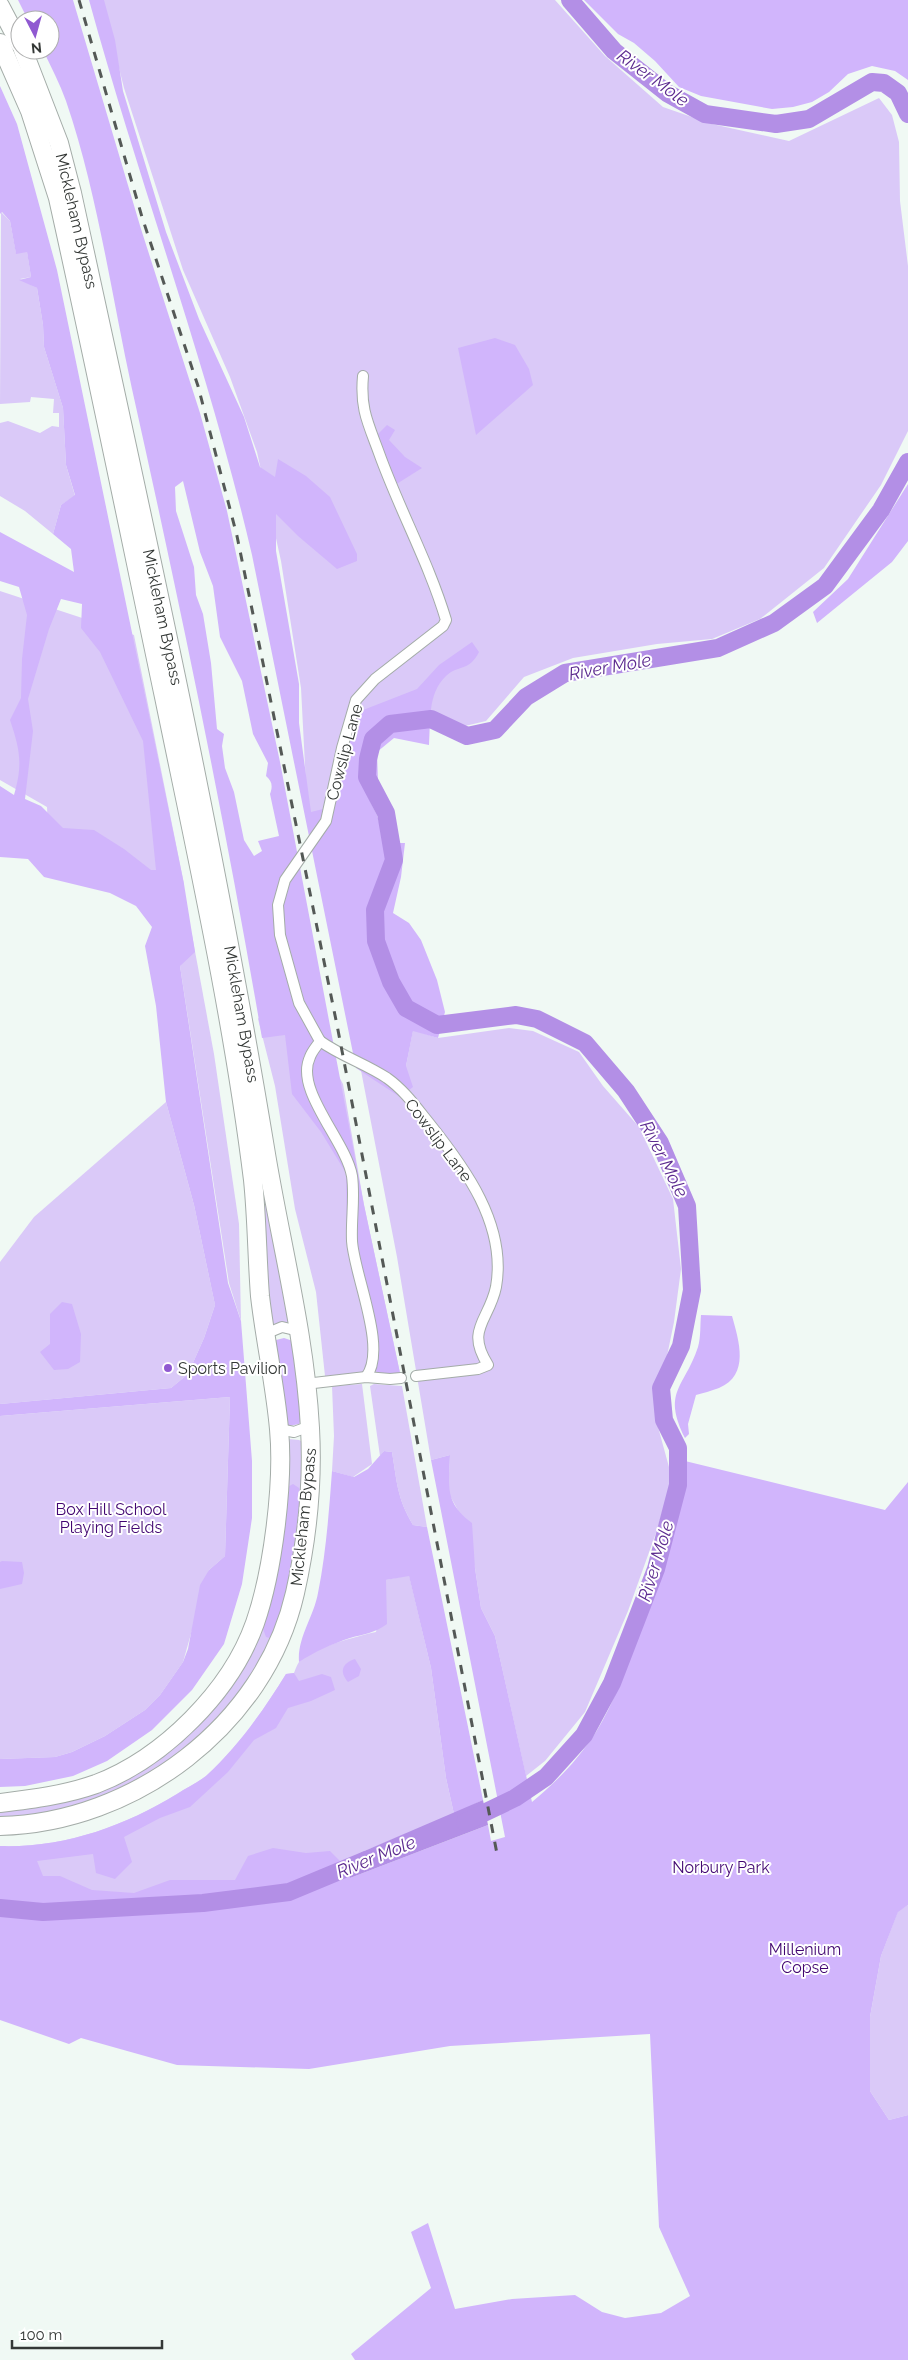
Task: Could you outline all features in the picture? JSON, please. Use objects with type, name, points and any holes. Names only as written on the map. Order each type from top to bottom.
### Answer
[{"type":"highway","points":[[0,6],[10,25]]},
{"type":"highway","name":"Mickleham Bypass","points":[[0,43],[30,111],[58,198],[194,843],[217,960],[248,1143],[257,1225],[260,1293],[279,1429],[277,1508],[270,1563],[256,1620],[245,1645],[216,1692],[181,1730],[137,1762],[99,1783],[49,1798],[0,1803]]},
{"type":"highway","name":"Mickleham Bypass","points":[[0,1826],[19,1826],[65,1818],[117,1800],[148,1784],[163,1776],[202,1745],[251,1693],[283,1633],[295,1594],[303,1547],[310,1479],[310,1426],[299,1330],[275,1213],[248,1045],[210,843],[72,193],[60,143],[27,60]]},
{"type":"street","name":"Cowslip Lane","points":[[363,376],[361,397],[364,413],[394,494],[439,597],[446,620],[443,626],[375,679],[356,700],[342,748],[326,820],[285,880],[278,905],[280,935],[299,1003],[320,1041],[337,1053],[386,1078],[406,1095],[463,1168],[486,1211],[497,1250],[496,1287],[477,1339],[480,1352],[488,1365],[478,1369],[416,1376]]},
{"type":"street","points":[[320,1041],[309,1058],[307,1078],[313,1097],[341,1146],[352,1175],[354,1204],[352,1240],[356,1267],[364,1292],[374,1345],[372,1370],[366,1377]]},
{"type":"street","points":[[265,1334],[282,1327],[299,1330]]},
{"type":"street","points":[[305,1384],[366,1377],[401,1378]]},
{"type":"street","points":[[279,1429],[294,1432],[310,1426]]},
{"type":"green space","points":[[18,0],[73,0],[141,229],[200,413],[227,511],[280,762],[364,1205],[400,1373],[377,1373],[369,1351],[360,1295],[352,1274],[347,1238],[346,1173],[321,1132],[292,1094],[285,1035],[262,1038],[201,712],[103,244],[77,136],[58,82],[48,60],[60,60],[60,10],[23,10]],"holes":[[[183,481],[200,552],[213,586],[220,637],[242,681],[253,734],[268,763],[266,776],[271,784],[270,794],[279,836],[258,841],[262,851],[254,856],[244,840],[234,792],[225,768],[222,746],[224,734],[217,729],[211,663],[203,614],[196,595],[194,567],[176,511],[175,487]]]},
{"type":"green space","points":[[89,0],[104,0],[115,40],[123,91],[166,232],[199,319],[244,417],[260,467],[275,477],[278,459],[306,476],[330,497],[357,554],[357,561],[337,569],[298,536],[276,514],[276,551],[299,684],[299,723],[311,812],[335,803],[348,739],[358,712],[417,689],[439,665],[472,642],[479,652],[471,663],[451,672],[440,683],[431,709],[429,745],[394,738],[377,752],[378,781],[364,789],[377,815],[385,843],[405,843],[401,877],[393,913],[409,923],[421,940],[437,980],[445,1012],[438,1038],[413,1031],[406,1066],[413,1087],[400,1097],[356,1068],[252,555],[195,345],[130,139]]},
{"type":"green space","points":[[102,0],[555,0],[605,56],[663,107],[712,124],[789,141],[879,98],[892,115],[899,142],[900,201],[908,266],[908,431],[881,485],[824,568],[760,619],[712,639],[657,644],[573,658],[524,677],[486,721],[465,726],[421,713],[379,722],[362,781],[373,815],[317,843],[307,804],[301,688],[281,561],[257,452],[230,377],[183,270],[124,88]]},
{"type":"green space","points":[[584,0],[908,0],[908,80],[895,71],[872,66],[848,74],[829,92],[812,102],[793,107],[772,109],[701,96],[679,87],[655,61],[634,43],[618,34]]},
{"type":"green space","points":[[0,86],[17,124],[57,270],[184,884],[195,952],[180,966],[228,1283],[241,1321],[252,1461],[252,1518],[242,1584],[224,1644],[192,1690],[152,1730],[107,1761],[73,1776],[25,1786],[0,1787],[0,1759],[55,1757],[72,1752],[105,1736],[145,1710],[160,1695],[183,1662],[188,1649],[200,1585],[209,1570],[225,1556],[230,1397],[0,1416],[0,1404],[171,1388],[188,1374],[204,1338],[215,1305],[194,1205],[166,1102],[156,1006],[145,946],[152,927],[136,906],[110,893],[44,877],[28,859],[0,857],[0,786],[14,795],[19,774],[18,749],[10,720],[21,698],[22,659],[27,615],[19,587],[0,581],[0,532],[74,572],[71,549],[53,534],[61,505],[75,495],[66,465],[63,408],[44,347],[43,325],[37,288],[19,280],[31,277],[27,252],[16,254],[10,221],[2,212],[0,214]],"holes":[[[61,599],[82,604],[81,628],[100,652],[143,741],[156,870],[151,870],[124,849],[94,830],[63,828],[41,806],[25,799],[33,731],[28,699],[49,629]]]},
{"type":"green space","points":[[1,212],[10,221],[16,253],[27,251],[31,277],[20,279],[37,288],[43,325],[44,347],[63,408],[66,465],[75,496],[61,505],[53,534],[25,511],[0,496],[0,423],[8,421],[40,433],[52,426],[59,427],[59,413],[53,413],[54,399],[31,397],[30,402],[0,404]]},
{"type":"green space","points":[[495,338],[515,345],[529,369],[533,385],[476,435],[458,348]]},
{"type":"green space","points":[[387,425],[395,430],[389,440],[405,457],[422,468],[395,485],[377,435]]},
{"type":"green space","points":[[908,484],[908,541],[892,562],[817,623],[813,612],[848,579]]},
{"type":"green space","points":[[0,591],[134,635],[184,884],[49,858],[47,807],[0,780]]},
{"type":"green space","points":[[192,935],[214,1054],[239,1224],[241,1321],[229,1283],[180,966]]},
{"type":"green space","points":[[285,978],[343,1084],[364,1205],[400,1373],[325,1376],[316,1292],[295,1209],[275,1086],[258,1019]]},
{"type":"green space","points":[[509,1028],[533,1031],[579,1052],[603,1086],[639,1127],[673,1199],[681,1269],[674,1322],[667,1356],[656,1384],[655,1416],[672,1478],[657,1530],[628,1611],[585,1712],[545,1761],[526,1776],[495,1636],[481,1608],[475,1568],[460,1514],[448,1492],[450,1455],[431,1460],[397,1257],[358,1055],[406,1066],[413,1030],[438,1038]]},
{"type":"green space","points":[[242,1038],[291,1318],[288,1322],[273,1324],[269,1322]]},
{"type":"green space","points":[[166,1102],[194,1205],[215,1305],[204,1338],[188,1374],[171,1388],[0,1404],[0,1262],[34,1217]]},
{"type":"green space","points":[[62,1302],[72,1304],[81,1334],[80,1362],[68,1369],[54,1370],[40,1352],[50,1344],[50,1314]]},
{"type":"green space","points":[[701,1315],[732,1316],[739,1346],[739,1366],[729,1382],[719,1388],[696,1395],[688,1424],[689,1434],[685,1438],[678,1422],[675,1400],[698,1347]]},
{"type":"green space","points":[[284,1338],[293,1341],[303,1416],[299,1424],[289,1426],[285,1422],[275,1348],[276,1340]]},
{"type":"green space","points":[[362,1384],[372,1464],[353,1477],[332,1471],[334,1436],[332,1386]]},
{"type":"green space","points":[[374,1384],[402,1386],[427,1527],[413,1525],[408,1515],[398,1490],[392,1452],[384,1451],[380,1456],[370,1386]]},
{"type":"green space","name":"Box Hill School Playing Fields","points":[[230,1397],[225,1556],[209,1570],[183,1662],[160,1695],[145,1710],[105,1736],[72,1752],[55,1757],[0,1759],[0,1416]]},
{"type":"green space","points":[[288,1439],[299,1440],[305,1443],[302,1499],[272,1639],[274,1644],[217,1725],[143,1782],[60,1813],[0,1819],[0,1809],[143,1765],[245,1656]]},
{"type":"green space","points":[[384,1451],[392,1452],[401,1498],[413,1525],[427,1527],[483,1800],[454,1814],[446,1778],[431,1668],[409,1576],[386,1580],[387,1624],[374,1631],[330,1646],[299,1662],[303,1636],[316,1602],[321,1578],[332,1471],[354,1477],[368,1469]]},
{"type":"green space","name":"Norbury Park","points":[[450,1455],[450,1493],[457,1508],[472,1523],[475,1568],[481,1608],[495,1636],[532,1802],[559,1778],[582,1752],[603,1721],[614,1697],[639,1634],[660,1570],[672,1528],[685,1461],[885,1510],[908,1482],[908,1905],[898,1912],[881,1956],[870,2017],[870,2091],[889,2120],[908,2115],[908,2360],[355,2360],[351,2354],[431,2288],[411,2232],[428,2223],[455,2309],[512,2299],[575,2295],[602,2312],[625,2318],[661,2313],[690,2296],[659,2227],[650,2034],[450,2046],[309,2069],[177,2065],[81,2038],[69,2044],[0,2020],[0,1846],[47,1843],[92,1833],[156,1806],[195,1783],[218,1765],[239,1741],[286,1674],[294,1673],[299,1681],[322,1674],[331,1677],[335,1690],[311,1701],[288,1708],[276,1728],[254,1740],[228,1772],[190,1807],[160,1818],[124,1837],[132,1862],[115,1879],[96,1873],[93,1854],[37,1861],[43,1876],[60,1876],[92,1890],[134,1893],[170,1880],[235,1880],[248,1856],[273,1848],[306,1853],[330,1851],[343,1864],[350,1878],[488,1825],[491,1841],[505,1837],[431,1460]]},
{"type":"green space","points":[[293,1484],[299,1488],[302,1499],[293,1581],[273,1639],[266,1637],[263,1629],[265,1612],[286,1488]]},
{"type":"green space","points":[[0,1562],[22,1562],[24,1573],[22,1584],[0,1589]]},
{"type":"green space","points":[[409,1575],[431,1668],[446,1778],[454,1814],[362,1852],[343,1864],[284,1886],[18,1901],[0,1846],[47,1843],[92,1833],[156,1806],[203,1779],[239,1741],[286,1674],[294,1673],[299,1662],[324,1647],[376,1632],[386,1580]]},
{"type":"green space","points":[[355,1659],[361,1669],[359,1676],[348,1682],[343,1675],[343,1668],[347,1663]]},
{"type":"green space","points":[[908,1905],[908,2115],[889,2120],[870,2091],[870,2017],[881,1956],[898,1911]]},
{"type":"water","points":[[483,1800],[488,1825],[350,1878],[343,1864],[362,1852]]},
{"type":"waterway","name":"River Mole","points":[[570,0],[614,51],[667,93],[705,114],[776,124],[809,119],[872,82],[884,83],[898,93],[908,114]]},
{"type":"waterway","name":"River Mole","points":[[465,1822],[515,1798],[546,1777],[584,1735],[612,1683],[656,1569],[678,1485],[678,1448],[664,1420],[661,1388],[681,1346],[692,1290],[687,1206],[660,1143],[626,1091],[585,1043],[537,1019],[516,1015],[437,1025],[406,1008],[391,982],[376,941],[375,910],[394,860],[386,813],[367,777],[368,759],[373,739],[390,724],[431,719],[467,736],[495,730],[526,697],[565,673],[718,648],[774,623],[825,586],[881,510],[908,462]]},
{"type":"waterway","name":"River Mole","points":[[0,1908],[43,1912],[203,1903],[289,1892],[366,1860]]},
{"type":"railway","points":[[79,0],[142,217],[198,386],[237,536],[337,1025],[498,1859]]},
{"type":"place","name":"Sports Pavilion","points":[[168,1368]]},
{"type":"park label","name":"Millenium Copse","points":[[805,1958]]}]
